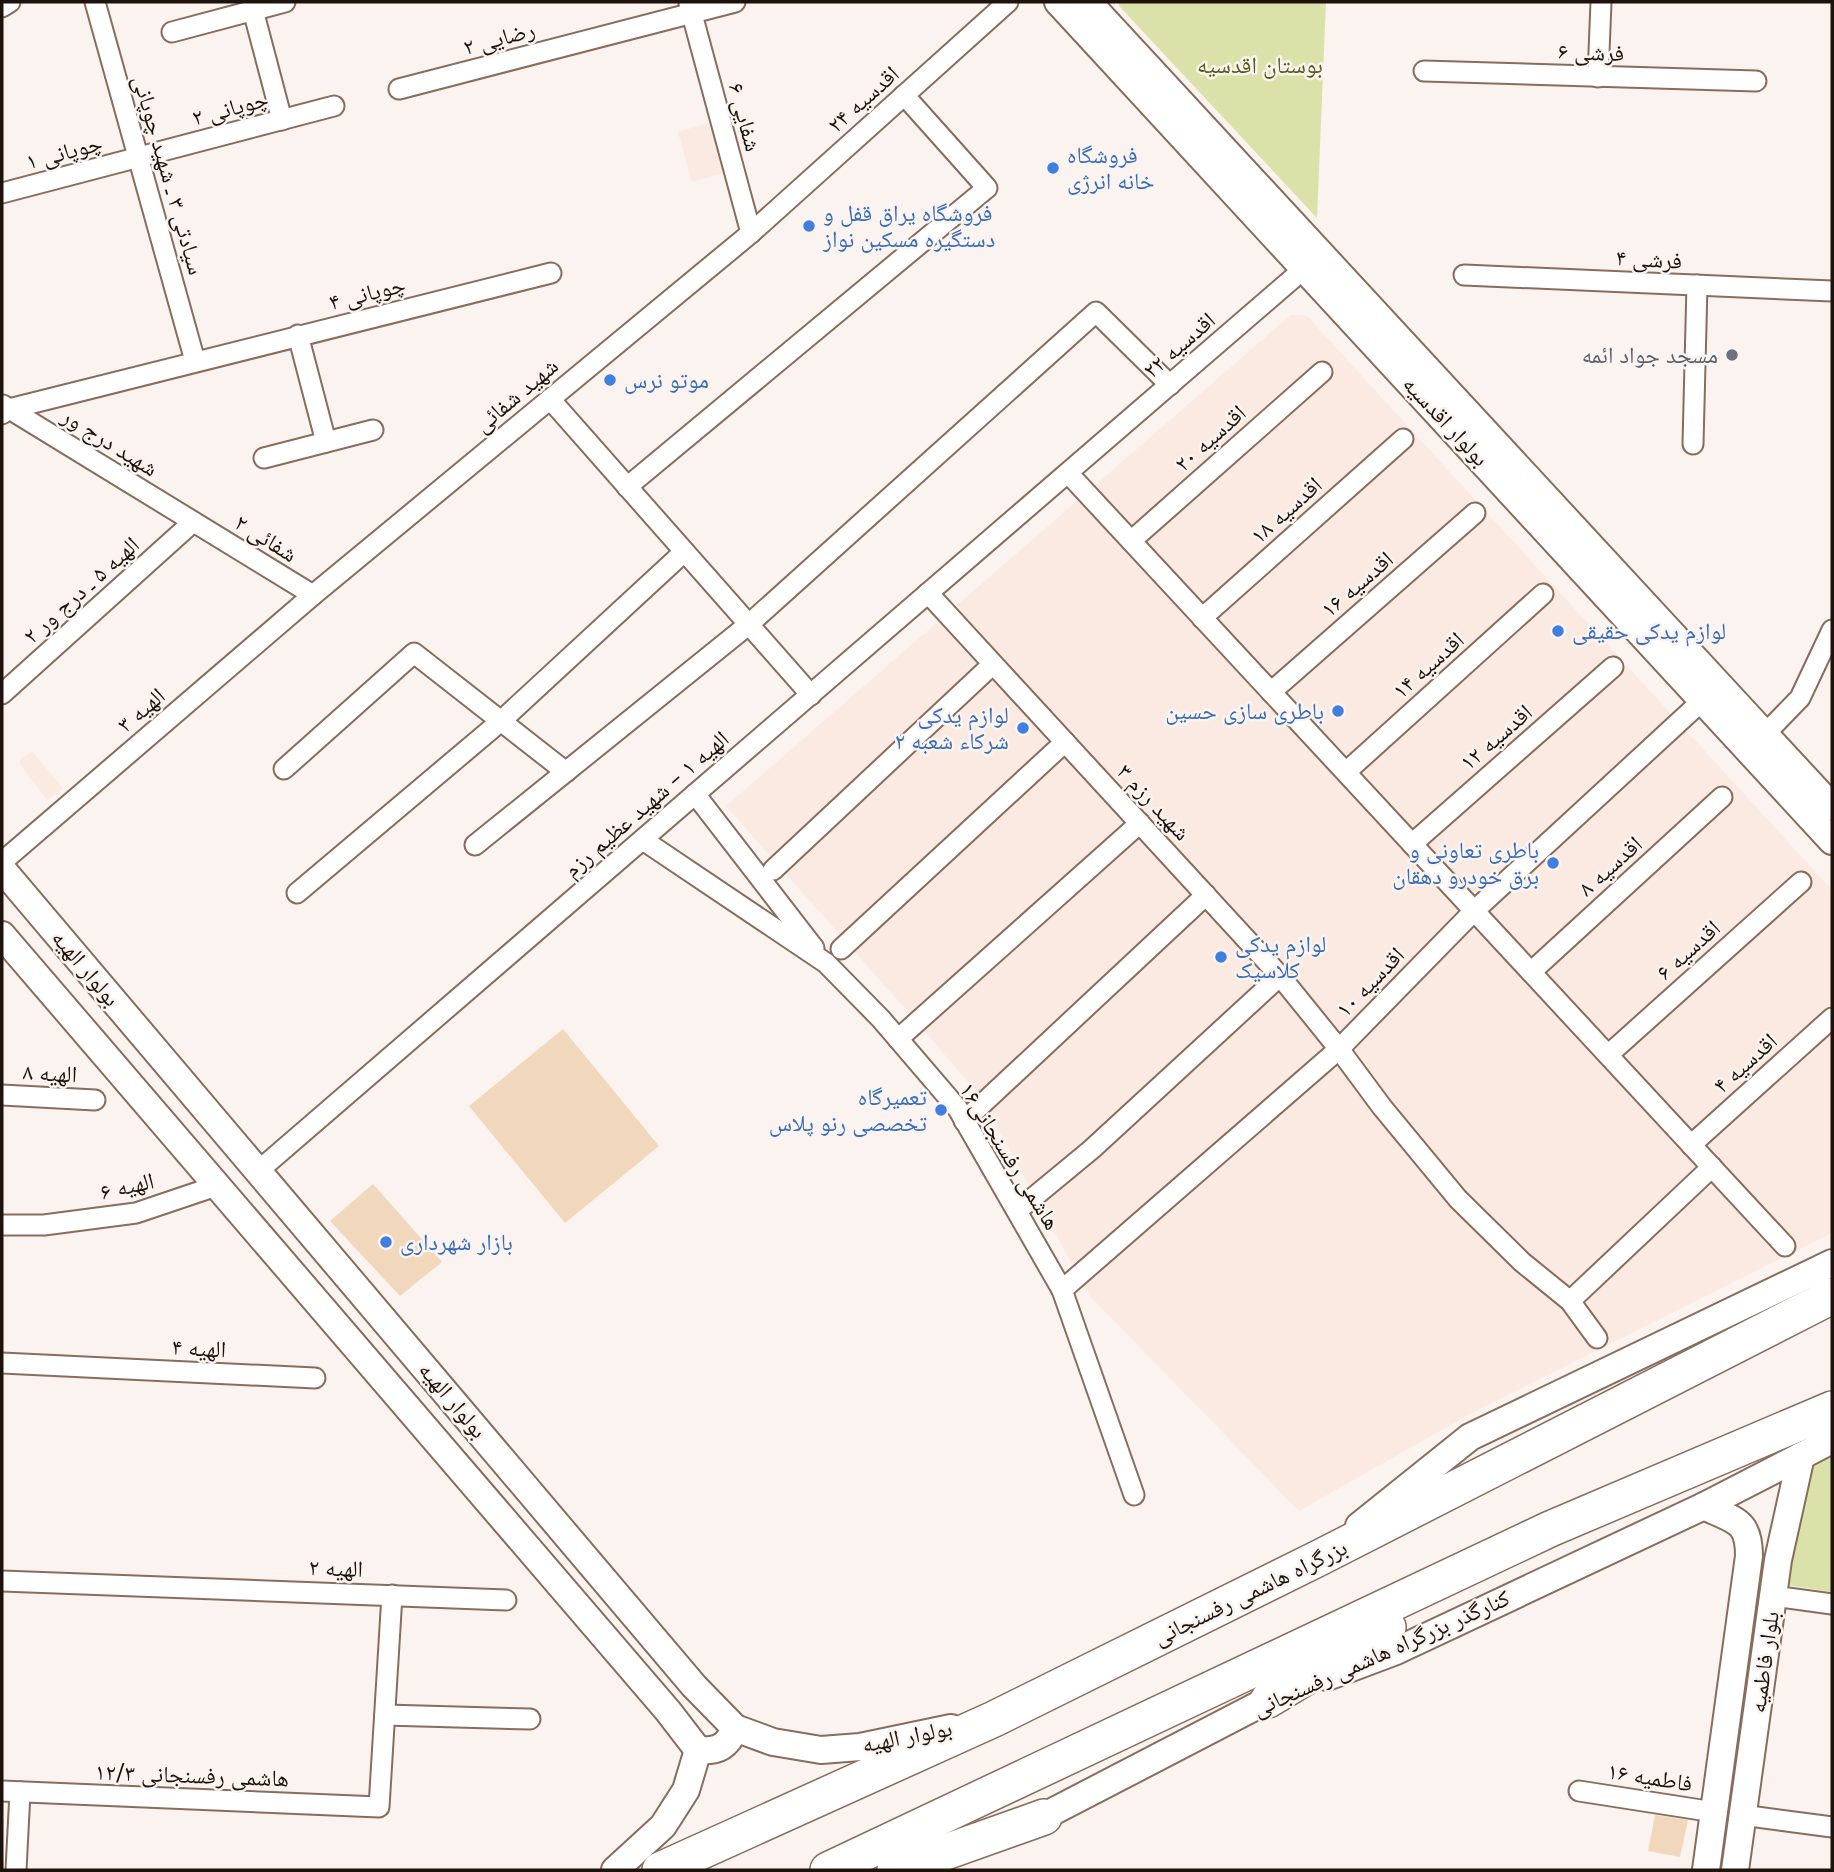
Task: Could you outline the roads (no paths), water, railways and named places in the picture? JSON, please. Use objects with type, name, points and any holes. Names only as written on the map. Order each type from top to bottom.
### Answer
[{"type":"highway","name":"بزرگراه هاشمی رفسنجانی","points":[[660,1870],[994,1719],[1319,1558],[1832,1296]]},
{"type":"highway","points":[[828,1870],[1550,1529],[1832,1409]]},
{"type":"highway","points":[[1269,1700],[1550,1529]]},
{"type":"highway","points":[[895,1870],[1044,1817]]},
{"type":"main road","name":"بولوار اقدسیه","points":[[1058,2],[1313,261],[1832,807]]},
{"type":"main road","name":"بولوار اقدسیه","points":[[1088,2],[1313,261],[1832,841]]},
{"type":"main road","name":"بولوار الهیه","points":[[2,869],[694,1686],[735,1728],[773,1742],[821,1750],[860,1747],[994,1719]]},
{"type":"main road","name":"بولوار الهیه","points":[[2,934],[668,1711],[698,1750]]},
{"type":"main road","points":[[1319,1558],[1470,1437],[1832,1263]]},
{"type":"main road","name":"کنارگذر بزرگراه هاشمی رفسنجانی","points":[[933,1870],[1044,1817],[1269,1700],[1396,1651],[1704,1506],[1832,1440]]},
{"type":"main road","name":"بلوار فاطمیه","points":[[1735,1870],[1778,1560],[1801,1456]]},
{"type":"main road","name":"بلوار فاطمیه","points":[[1704,1506],[1741,1525],[1749,1535],[1749,1556],[1706,1870]]},
{"type":"main road","points":[[1749,1556],[1755,1546],[1768,1544],[1776,1551],[1778,1560]]},
{"type":"main road","points":[[615,1870],[663,1826],[686,1790],[698,1750],[710,1751],[722,1747],[735,1728]]},
{"type":"street","points":[[2,8],[10,2]]},
{"type":"street","name":"سیادتی ۳ ـ شهید چوپانی","points":[[95,2],[195,361]]},
{"type":"street","points":[[172,32],[285,2]]},
{"type":"street","name":"رضایی ۲","points":[[399,89],[690,7],[735,2]]},
{"type":"street","name":"اقدسیه ۲۴","points":[[751,233],[1008,2]]},
{"type":"street","points":[[1598,76],[1601,2]]},
{"type":"street","name":"شفایی ۶","points":[[690,7],[751,233]]},
{"type":"street","points":[[253,10],[282,120]]},
{"type":"street","name":"فرشی ۶","points":[[1424,71],[1756,81]]},
{"type":"street","points":[[627,487],[987,188],[904,94]]},
{"type":"street","name":"چوپانی ۲","points":[[138,158],[334,106]]},
{"type":"street","name":"چوپانی ۱","points":[[2,193],[138,158]]},
{"type":"street","name":"شهید شفائی","points":[[313,595],[751,233]]},
{"type":"street","name":"اقدسیه ۲۲","points":[[1068,473],[1313,261]]},
{"type":"street","name":"چوپانی ۴","points":[[4,409],[551,273]]},
{"type":"street","name":"فرشی ۴","points":[[1464,275],[1832,291]]},
{"type":"street","points":[[1693,444],[1697,285]]},
{"type":"street","points":[[475,845],[748,625],[1096,312],[1170,385]]},
{"type":"street","points":[[298,335],[326,442]]},
{"type":"street","name":"اقدسیه ۲۰","points":[[1131,541],[1322,372]]},
{"type":"street","points":[[551,399],[811,695]]},
{"type":"street","name":"شهید درج ور","points":[[4,409],[193,522]]},
{"type":"street","points":[[264,458],[373,430]]},
{"type":"street","name":"اقدسیه ۱۸","points":[[1202,618],[1403,439]]},
{"type":"street","points":[[1068,473],[1785,1246]]},
{"type":"street","name":"الهیه ۱ - شهید عظیم رزم","points":[[257,1172],[1068,473]]},
{"type":"street","name":"اقدسیه ۱۶","points":[[1271,692],[1475,513]]},
{"type":"street","name":"شفائی ۲","points":[[193,522],[313,595]]},
{"type":"street","name":"الهیه ۵ ـ درج ور ۲","points":[[2,694],[193,522]]},
{"type":"street","points":[[297,893],[501,721],[684,552]]},
{"type":"street","name":"شهید رزم ۳","points":[[928,593],[1280,976],[1458,1199],[1522,1262],[1570,1301],[1597,1338]]},
{"type":"street","name":"اقدسیه ۱۴","points":[[1346,772],[1543,594]]},
{"type":"street","name":"الهیه ۳","points":[[2,862],[313,595]]},
{"type":"street","points":[[1765,734],[1800,698],[1832,630]]},
{"type":"street","points":[[284,769],[414,653],[566,772]]},
{"type":"street","points":[[773,870],[993,664]]},
{"type":"street","name":"اقدسیه ۱۲","points":[[1412,844],[1613,667]]},
{"type":"street","name":"اقدسیه ۱۰","points":[[1062,1290],[1339,1049],[1474,911],[1704,699]]},
{"type":"street","points":[[841,949],[1065,742]]},
{"type":"street","points":[[695,794],[826,963]]},
{"type":"street","name":"اقدسیه ۸","points":[[1531,972],[1722,797]]},
{"type":"street","points":[[898,1039],[1140,823]]},
{"type":"street","name":"هاشمی رفسنجانی۱۶","points":[[643,839],[826,963],[898,1039],[958,1109],[1062,1290],[1134,1495]]},
{"type":"street","name":"اقدسیه ۶","points":[[1608,1055],[1801,882]]},
{"type":"street","points":[[964,1121],[1206,895]]},
{"type":"street","points":[[1017,1211],[1092,1149],[1280,976]]},
{"type":"street","name":"اقدسیه ۴","points":[[1691,1145],[1832,1018]]},
{"type":"street","name":"الهیه ۸","points":[[2,1095],[95,1100]]},
{"type":"street","points":[[1570,1301],[1712,1167]]},
{"type":"street","name":"الهیه ۶","points":[[2,1225],[44,1226],[136,1213],[219,1185]]},
{"type":"street","name":"الهیه ۴","points":[[2,1363],[315,1378]]},
{"type":"street","name":"الهیه ۲","points":[[2,1581],[506,1600]]},
{"type":"street","points":[[392,1595],[385,1715],[530,1719]]},
{"type":"street","points":[[1774,1596],[1832,1604]]},
{"type":"street","name":"هاشمی رفسنجانی ۱۲/۳","points":[[11,1792],[379,1807],[385,1715]]},
{"type":"street","name":"فاطمیه ۱۶","points":[[1579,1791],[1714,1812]]},
{"type":"street","points":[[11,1792],[16,1870]]},
{"type":"street","points":[[1742,1815],[1832,1827]]},
{"type":"place","name":"فروشگاه خانه انرژی","points":[[1053,168]]},
{"type":"place","name":"فروشگاه یراق قفل و دستگیره مسکین نواز","points":[[809,226]]},
{"type":"place","name":"مسجد جواد ائمه","points":[[1732,355]]},
{"type":"place","name":"موتو نرس","points":[[610,380]]},
{"type":"place","name":"لوازم یدکی حقیقی","points":[[1558,631]]},
{"type":"place","name":"باطری سازی حسین","points":[[1338,711]]},
{"type":"place","name":"لوازم یدکی شرکاء شعبه ۲","points":[[1023,728]]},
{"type":"place","name":"باطری تعاونی و برق خودرو دهقان","points":[[1553,863]]},
{"type":"place","name":"لوازم یدکی کلاسیک","points":[[1221,957]]},
{"type":"place","name":"تعمیرگاه تخصصی رنو پلاس","points":[[941,1110]]},
{"type":"place","name":"بازار شهرداری","points":[[386,1242]]},
{"type":"park label","name":"بوستان اقدسیه","points":[[1260,65]]}]
